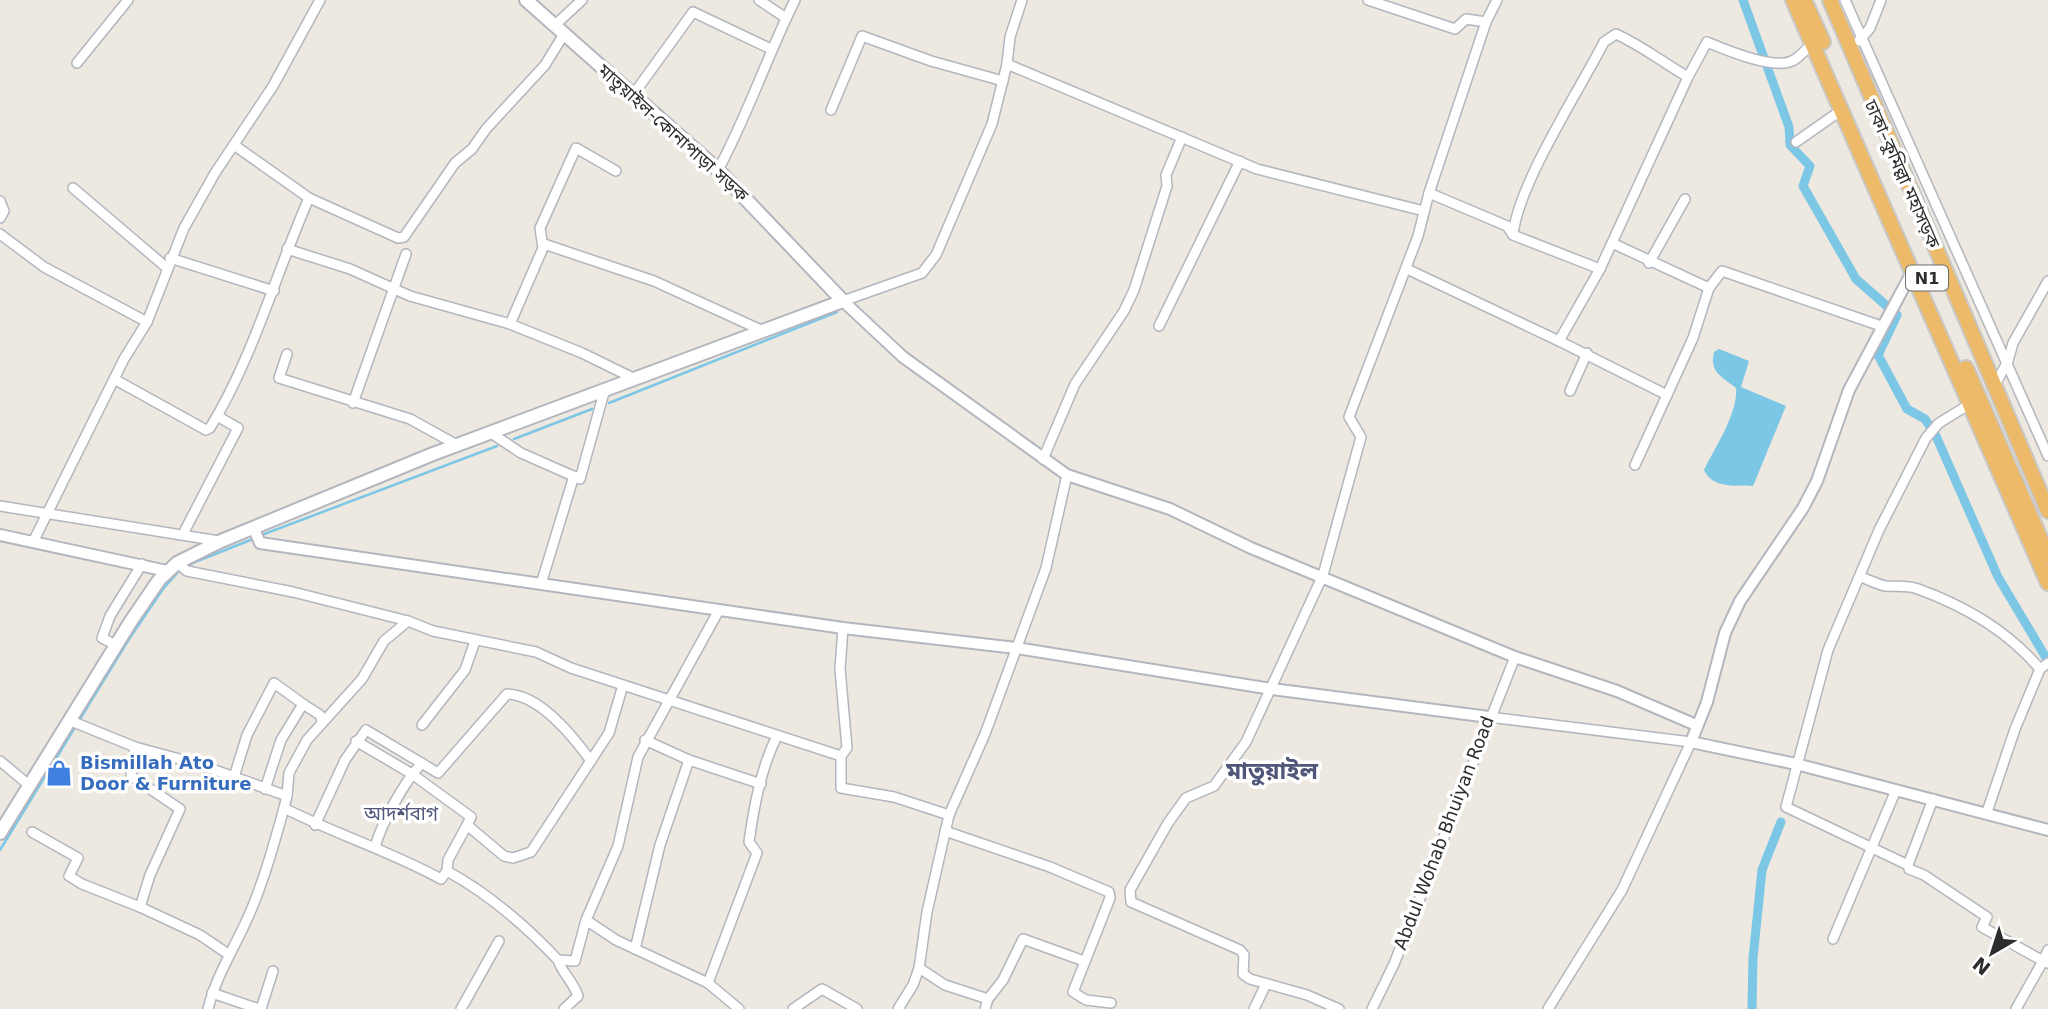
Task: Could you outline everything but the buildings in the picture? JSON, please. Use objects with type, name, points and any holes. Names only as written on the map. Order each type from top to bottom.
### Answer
[{"type":"highway","points":[[1793,0],[1843,109],[2048,583]]},
{"type":"highway","name":"ঢাকা–কুমিল্লা মহাসড়ক","points":[[1804,0],[2048,556]]},
{"type":"highway","name":"ঢাকা–কুমিল্লা মহাসড়ক","points":[[1830,0],[1856,44],[2048,511]]},
{"type":"main road","name":"মাতুয়াইল-কোনাপাড়া সড়ক","points":[[526,0],[718,170],[843,301]]},
{"type":"main road","points":[[0,833],[76,723],[116,645],[178,568],[220,541],[256,535],[457,445],[843,301]]},
{"type":"street","points":[[78,63],[128,0]]},
{"type":"street","points":[[33,542],[114,379],[147,322],[168,263],[233,145],[273,86],[320,0]]},
{"type":"street","points":[[233,145],[309,198],[398,238],[404,237],[455,163],[472,149],[486,129],[545,65],[559,30],[582,0]]},
{"type":"street","points":[[759,0],[786,18]]},
{"type":"street","points":[[718,170],[738,135],[771,50],[796,0]]},
{"type":"street","points":[[1021,0],[1010,37],[1007,64],[992,124],[943,242],[922,273],[843,301],[903,356],[1067,475],[1170,509],[1251,548],[1323,575],[1515,657],[1617,691],[1696,725]]},
{"type":"street","points":[[1368,0],[1455,29],[1466,19],[1486,22]]},
{"type":"street","points":[[1339,1009],[1307,995],[1266,984],[1243,974],[1244,954],[1236,947],[1131,902],[1129,895],[1168,823],[1186,798],[1214,786],[1224,776],[1245,743],[1323,575],[1361,437],[1349,417],[1407,269],[1429,193],[1486,22],[1497,0]]},
{"type":"street","points":[[1845,0],[1856,44],[2008,361],[2048,456]]},
{"type":"street","points":[[1856,44],[1870,29],[1881,0]]},
{"type":"street","points":[[633,95],[693,12],[771,50]]},
{"type":"street","points":[[1513,235],[1514,222],[1543,156],[1609,37],[1616,34],[1648,49],[1658,60],[1688,77]]},
{"type":"street","points":[[831,110],[862,36],[931,61],[1003,81]]},
{"type":"street","points":[[1559,341],[1600,269],[1688,77],[1707,42],[1740,56],[1756,57],[1774,63],[1792,61],[1813,43]]},
{"type":"street","points":[[1007,64],[1240,162],[1322,187],[1424,211]]},
{"type":"street","points":[[1796,142],[1843,109]]},
{"type":"street","points":[[1043,459],[1075,384],[1124,311],[1134,290],[1167,186],[1166,175],[1182,137]]},
{"type":"street","points":[[510,324],[544,244],[540,228],[576,148],[616,171]]},
{"type":"street","points":[[1159,326],[1240,162]]},
{"type":"street","points":[[73,188],[168,263],[274,291]]},
{"type":"street","points":[[1429,193],[1507,226],[1513,235],[1600,269]]},
{"type":"street","points":[[114,379],[206,430],[218,416],[247,357],[274,291],[286,249],[309,198]]},
{"type":"street","points":[[1649,263],[1685,199]]},
{"type":"street","points":[[0,201],[4,211],[0,218]]},
{"type":"street","points":[[0,234],[44,267],[147,322]]},
{"type":"street","points":[[1612,243],[1649,263],[1709,288]]},
{"type":"street","points":[[544,244],[654,281],[765,332]]},
{"type":"street","points":[[286,249],[350,269],[393,290],[510,324],[582,353],[635,379]]},
{"type":"street","points":[[353,403],[406,254]]},
{"type":"street","points":[[1407,269],[1587,353],[1667,395]]},
{"type":"street","points":[[1548,1009],[1622,890],[1691,742],[1707,702],[1725,633],[1735,612],[1803,509],[1817,481],[1849,390],[1913,270]]},
{"type":"street","points":[[1635,465],[1693,338],[1709,288],[1723,271],[1881,326]]},
{"type":"street","points":[[1996,383],[2008,361],[2013,344],[2048,281]]},
{"type":"street","points":[[1570,391],[1587,353]]},
{"type":"street","points":[[287,354],[279,378],[410,419],[457,445]]},
{"type":"street","points":[[491,433],[521,453],[580,479],[605,389]]},
{"type":"street","points":[[1908,864],[1786,807],[1828,650],[1879,530],[1926,438],[1939,423],[1969,404]]},
{"type":"street","points":[[183,534],[238,428],[218,416]]},
{"type":"street","points":[[898,1009],[913,985],[919,968],[927,912],[949,816],[985,734],[1046,568],[1067,475]]},
{"type":"street","points":[[541,584],[574,476]]},
{"type":"street","points":[[0,506],[220,541]]},
{"type":"street","points":[[0,535],[293,592],[408,621],[433,631],[536,652],[623,685],[671,698],[841,756]]},
{"type":"street","points":[[256,535],[541,584],[843,628],[1016,648],[1272,689],[1691,742],[1796,764],[2048,830]]},
{"type":"street","points":[[116,645],[102,638],[110,616],[142,564]]},
{"type":"street","points":[[1860,576],[1886,586],[1901,584],[1918,589],[1976,615],[2018,643],[2043,667],[2015,729],[1987,812]]},
{"type":"street","points":[[558,960],[575,961],[586,920],[618,846],[634,773],[645,740],[719,610]]},
{"type":"street","points":[[208,1009],[212,993],[228,954],[243,928],[272,852],[287,796],[289,773],[295,760],[322,721],[362,679],[384,641],[408,621]]},
{"type":"street","points":[[843,628],[840,669],[847,748],[841,756],[841,788],[894,797],[949,816]]},
{"type":"street","points":[[422,725],[465,670],[474,640]]},
{"type":"street","name":"Abdul Wohab Bhuiyan Road","points":[[1371,1009],[1394,964],[1515,657]]},
{"type":"street","points":[[234,777],[250,728],[274,683],[320,715],[322,721]]},
{"type":"street","points":[[467,825],[504,856],[513,858],[531,852],[612,725],[623,685]]},
{"type":"street","points":[[315,825],[325,798],[362,733],[370,730],[438,773],[506,694],[522,694],[551,716],[591,761]]},
{"type":"street","points":[[265,789],[281,740],[303,704]]},
{"type":"street","points":[[76,723],[135,747],[287,796]]},
{"type":"street","points":[[708,983],[721,957],[757,853],[749,842],[764,764],[776,736]]},
{"type":"street","points":[[645,740],[689,760],[761,784]]},
{"type":"street","points":[[284,808],[315,825],[375,847],[441,878],[447,871],[448,860],[471,817],[412,774],[356,741]]},
{"type":"street","points":[[135,747],[131,775],[180,809],[150,875],[140,907]]},
{"type":"street","points":[[635,949],[660,845],[689,760]]},
{"type":"street","points":[[0,761],[30,786]]},
{"type":"street","points":[[375,847],[379,833],[412,774],[422,763]]},
{"type":"street","points":[[1833,939],[1896,790]]},
{"type":"street","points":[[1933,799],[1908,864],[1909,869],[1924,874],[1987,917],[1982,928],[2045,962]]},
{"type":"street","points":[[945,831],[1050,867],[1109,892],[1110,898],[1073,992],[1084,1004],[1111,1003]]},
{"type":"street","points":[[32,832],[78,858],[69,876],[200,935],[228,954]]},
{"type":"street","points":[[447,871],[470,884],[516,919],[558,960],[561,969],[574,983],[578,996],[564,1009]]},
{"type":"street","points":[[586,920],[616,940],[708,983],[739,1009]]},
{"type":"street","points":[[985,1009],[988,999],[1003,981],[1023,939],[1084,961]]},
{"type":"street","points":[[461,1009],[495,952],[499,940]]},
{"type":"street","points":[[2016,1009],[2045,962],[2048,950]]},
{"type":"street","points":[[919,968],[945,985],[988,999]]},
{"type":"street","points":[[212,993],[260,1009],[273,971]]},
{"type":"street","points":[[1254,1009],[1266,984]]},
{"type":"street","points":[[793,1009],[822,989],[833,992],[857,1009]]},
{"type":"water","points":[[1719,349],[1749,361],[1741,387],[1786,406],[1753,486],[1719,483],[1704,470],[1730,419],[1736,398],[1736,388],[1715,370],[1714,352]]},
{"type":"waterway","points":[[1743,0],[1789,127],[1790,145],[1810,166],[1803,186],[1856,279],[1897,315],[1878,355],[1907,409],[1925,419],[1936,436],[1998,577],[2048,661]]},
{"type":"waterway","points":[[609,403],[837,312]]},
{"type":"waterway","points":[[514,439],[592,409]]},
{"type":"waterway","points":[[259,536],[497,446]]},
{"type":"waterway","points":[[0,850],[129,639],[163,589],[178,572],[195,562],[253,539]]},
{"type":"waterway","points":[[1752,1009],[1753,958],[1762,870],[1781,822]]},
{"type":"place","name":"Bismillah Ato Door & Furniture","points":[[59,773]]},
{"type":"district","name":"মাতুয়াইল","points":[[1272,771]]},
{"type":"district","name":"আদর্শবাগ","points":[[401,813]]}]
